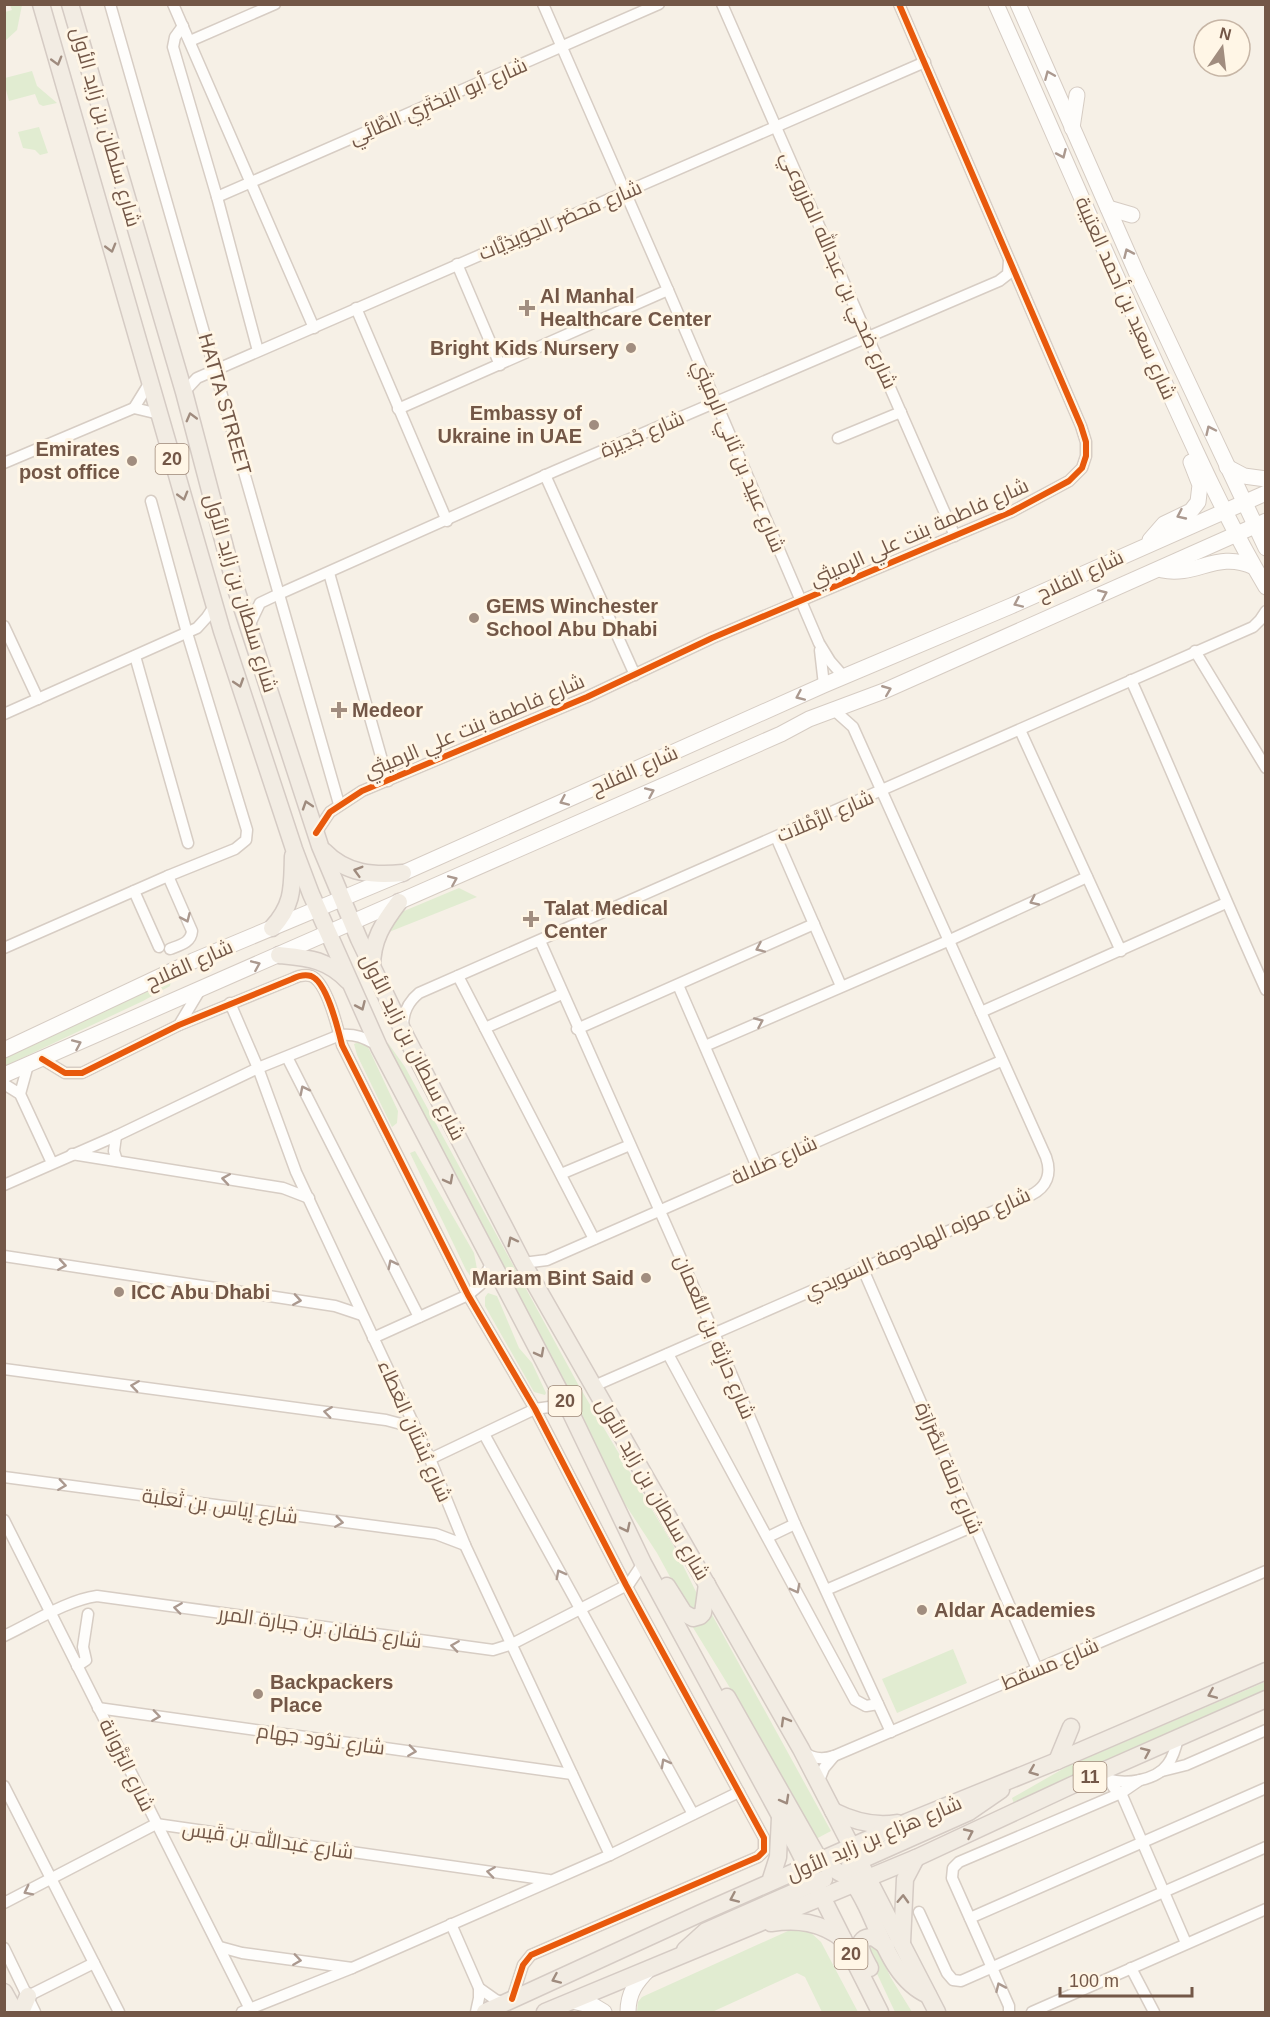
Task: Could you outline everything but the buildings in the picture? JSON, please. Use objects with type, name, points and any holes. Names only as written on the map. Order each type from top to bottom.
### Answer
[{"type":"main road","name":"شارع سلطان بن زايد الأول","points":[[41,4],[222,631],[294,849],[317,909],[379,1047],[569,1409],[640,1556],[780,1817],[813,1863],[819,1890],[881,2013]]},
{"type":"main road","name":"شارع سلطان بن زايد الأول","points":[[70,4],[187,382],[236,589],[318,839],[342,899],[404,1033],[523,1263],[801,1749],[855,1854],[860,1880],[894,1945],[929,1995],[937,2013]]},
{"type":"main road","name":"شارع سعيد بن أحمد العتيبة","points":[[996,4],[1116,277],[1194,447],[1224,510],[1266,587]]},
{"type":"main road","name":"شارع سعيد بن أحمد العتيبة","points":[[1018,4],[1108,208],[1227,467],[1244,502],[1260,524],[1266,548]]},
{"type":"main road","points":[[1072,128],[1077,95]]},
{"type":"main road","points":[[1108,208],[1132,215]]},
{"type":"main road","points":[[1147,544],[1159,528],[1191,510],[1198,502],[1200,485],[1191,462],[1194,447]]},
{"type":"main road","points":[[1227,467],[1244,476],[1266,478]]},
{"type":"main road","name":"شارع الفلاح","points":[[6,1047],[193,962],[403,873],[824,685],[1011,606],[1266,493]]},
{"type":"main road","name":"شارع الفلاح","points":[[4,1076],[1260,524]]},
{"type":"main road","points":[[1159,569],[1184,571],[1227,560],[1254,567]]},
{"type":"main road","points":[[318,839],[341,865],[354,871],[383,875],[403,873]]},
{"type":"main road","points":[[272,928],[281,919],[291,898],[294,849]]},
{"type":"main road","points":[[372,968],[374,945],[378,933],[399,902]]},
{"type":"main road","points":[[279,955],[322,962],[340,973],[352,985]]},
{"type":"main road","points":[[640,1556],[651,1560],[688,1617],[697,1617],[703,1612],[707,1584]]},
{"type":"main road","name":"شارع هزاع بن زايد الأول","points":[[485,2013],[813,1863],[855,1854],[907,1822],[1057,1761],[1264,1667]]},
{"type":"main road","points":[[708,1682],[728,1698],[735,1708],[813,1863],[860,1880]]},
{"type":"main road","name":"شارع هزاع بن زايد الأول","points":[[545,2013],[755,1925],[819,1890],[860,1880],[916,1858],[1102,1777],[1178,1738],[1266,1700]]},
{"type":"main road","points":[[1057,1761],[1071,1727]]},
{"type":"main road","points":[[680,1956],[696,1938],[706,1931],[819,1890],[855,1854],[969,1812],[997,1794],[1009,1780]]},
{"type":"main road","points":[[833,1811],[851,1819],[876,1824],[907,1822]]},
{"type":"main road","points":[[770,1882],[779,1851],[780,1817]]},
{"type":"main road","points":[[881,2013],[876,1981],[860,1944],[865,1938],[873,1937],[894,1945],[904,1879],[916,1858]]},
{"type":"main road","points":[[755,1925],[788,1921],[811,1923],[828,1929],[844,1940]]},
{"type":"main road","points":[[628,2013],[628,1999],[633,1987],[649,1968]]},
{"type":"main road","points":[[4,1992],[15,2013]]},
{"type":"main road","points":[[21,2013],[28,1996]]},
{"type":"main road","points":[[573,2001],[594,2006],[604,2013]]},
{"type":"street","name":"HATTA STREET","points":[[110,4],[339,804]]},
{"type":"street","points":[[173,4],[314,328]]},
{"type":"street","points":[[190,41],[275,4]]},
{"type":"street","name":"شارع عبيد بن ثاني الرميثي","points":[[543,4],[819,644],[844,677]]},
{"type":"street","name":"شارع أبو البَختَرِي الطَّائِي","points":[[217,197],[659,4]]},
{"type":"street","name":"شارع ضحي بن عبدالله المزروعي","points":[[722,4],[955,536]]},
{"type":"street","name":"شارع فاطمة بنت علي الرميثي","points":[[318,839],[330,812],[362,791],[635,675],[712,638],[1011,512],[1069,481],[1082,468],[1086,456],[1086,442],[1081,426],[899,4]]},
{"type":"street","points":[[183,26],[175,37],[173,47],[217,197],[258,351]]},
{"type":"street","name":"شارع مَحضَر الحِوَيذِيَّات","points":[[187,382],[925,62]]},
{"type":"street","name":"شارع جْدِيرَة","points":[[260,603],[447,521],[545,475],[1006,277],[1010,270],[1009,257]]},
{"type":"street","points":[[457,264],[500,365]]},
{"type":"street","points":[[398,409],[668,290]]},
{"type":"street","points":[[356,308],[447,521]]},
{"type":"street","points":[[4,463],[134,408],[150,382]]},
{"type":"street","points":[[134,408],[159,414]]},
{"type":"street","points":[[838,438],[901,412]]},
{"type":"street","points":[[545,475],[635,675]]},
{"type":"street","points":[[4,948],[240,847],[246,840],[246,826],[192,630],[151,501]]},
{"type":"street","points":[[329,573],[388,781]]},
{"type":"street","points":[[236,589],[260,603],[249,626]]},
{"type":"street","points":[[4,714],[192,630],[207,618],[215,605]]},
{"type":"street","name":"شارع الرَّمْلاَت","points":[[404,1033],[404,1015],[412,999],[419,993],[1252,627],[1266,611]]},
{"type":"street","points":[[4,627],[38,699]]},
{"type":"street","points":[[192,630],[222,631]]},
{"type":"street","name":"شارع عبيد بن ثاني الرميثي","points":[[819,644],[824,685]]},
{"type":"street","points":[[1196,651],[1266,768]]},
{"type":"street","points":[[135,656],[188,843]]},
{"type":"street","points":[[1131,680],[1266,990]]},
{"type":"street","name":"شارع موزه الهادومة السويدي","points":[[853,727],[854,701]]},
{"type":"street","name":"شارع موزه الهادومة السويدي","points":[[594,1386],[1031,1195],[1043,1186],[1049,1172],[1046,1157],[853,727],[834,710]]},
{"type":"street","points":[[1020,730],[1121,951]]},
{"type":"street","points":[[776,837],[841,986]]},
{"type":"street","points":[[134,891],[164,948],[188,942],[192,930],[168,876]]},
{"type":"street","points":[[705,1046],[950,940],[1087,877]]},
{"type":"street","points":[[981,1012],[1227,903]]},
{"type":"street","points":[[577,1029],[814,924]]},
{"type":"street","name":"شارع حارِثة بن النُّعمان","points":[[540,941],[577,1029],[714,1333],[795,1524],[891,1732]]},
{"type":"street","points":[[20,1094],[35,1062],[65,1073],[82,1073],[179,1025],[230,1003],[299,976],[311,976],[316,979],[323,989],[342,1045],[468,1295],[535,1409],[764,1838],[764,1851],[758,1857],[531,1955],[523,1965],[509,2001],[496,2000],[479,1988]]},
{"type":"street","points":[[458,976],[594,1239]]},
{"type":"street","points":[[678,985],[757,1167]]},
{"type":"street","points":[[179,1025],[200,989]]},
{"type":"street","points":[[485,1028],[562,994]]},
{"type":"street","name":"شارع بُسْتَان العَطاء","points":[[230,1003],[258,1068],[296,1172],[416,1428],[465,1545],[610,1855]]},
{"type":"street","points":[[4,1185],[116,1136],[258,1068],[340,1035],[363,1037],[379,1047]]},
{"type":"street","points":[[287,1057],[419,1317]]},
{"type":"street","name":"شارع صَلالة","points":[[523,1263],[547,1260],[1001,1061]]},
{"type":"street","points":[[4,1084],[20,1094],[52,1163]]},
{"type":"street","points":[[116,1136],[114,1151],[117,1161]]},
{"type":"street","points":[[561,1174],[630,1145]]},
{"type":"street","points":[[72,1154],[283,1188],[309,1198]]},
{"type":"street","points":[[283,1188],[296,1172]]},
{"type":"street","points":[[4,1256],[335,1306],[362,1315]]},
{"type":"street","points":[[535,1283],[547,1260]]},
{"type":"street","points":[[373,1338],[468,1295],[480,1285],[492,1262]]},
{"type":"street","name":"شارع رَملة الصَّرَارَة","points":[[862,1267],[1037,1669]]},
{"type":"street","points":[[335,1306],[345,1301],[352,1293]]},
{"type":"street","points":[[668,1354],[855,1700],[866,1706],[878,1704]]},
{"type":"street","points":[[4,1369],[386,1420],[416,1428]]},
{"type":"street","points":[[386,1420],[397,1411],[401,1398]]},
{"type":"street","points":[[430,1459],[535,1409],[556,1406],[569,1409]]},
{"type":"street","points":[[484,1434],[693,1814]]},
{"type":"street","name":"شارع إياس بن ثَعلَبة","points":[[4,1477],[436,1534],[465,1545]]},
{"type":"street","name":"شارع البَرَّوانة","points":[[4,1520],[220,1947],[246,2011]]},
{"type":"street","points":[[436,1534],[450,1529],[455,1521]]},
{"type":"street","points":[[768,1537],[795,1524]]},
{"type":"street","points":[[826,1590],[974,1526]]},
{"type":"street","name":"شارع خلفان بن جبارة المرر","points":[[4,1636],[51,1613],[97,1596],[486,1651],[512,1644],[628,1584],[640,1556]]},
{"type":"street","name":"شارع مسقط","points":[[834,1756],[1266,1571]]},
{"type":"street","points":[[628,1584],[656,1586]]},
{"type":"street","points":[[77,1666],[86,1660],[83,1647],[88,1614]]},
{"type":"street","name":"شارع ندُود جهام","points":[[98,1708],[572,1774]]},
{"type":"street","points":[[1102,1777],[1124,1783],[1140,1780],[1186,1765],[1266,1730]]},
{"type":"street","points":[[1162,1771],[1171,1759],[1178,1738]]},
{"type":"street","points":[[801,1749],[813,1757],[827,1759],[834,1756]]},
{"type":"street","points":[[545,1769],[554,1766],[563,1755]]},
{"type":"street","points":[[818,1783],[824,1768],[834,1756]]},
{"type":"street","points":[[1102,1777],[1121,1793],[1186,1943]]},
{"type":"street","points":[[1011,2010],[952,1878],[952,1868],[955,1864],[1121,1793],[1140,1780]]},
{"type":"street","points":[[4,1786],[119,2013]]},
{"type":"street","points":[[970,1918],[1266,1788]]},
{"type":"street","points":[[246,2011],[352,1968],[610,1855],[739,1792]]},
{"type":"street","name":"شارع عَبدالله بن قَيس","points":[[4,1903],[156,1824],[549,1880]]},
{"type":"street","points":[[920,1912],[947,1973],[953,1980],[962,1981],[1266,1847]]},
{"type":"street","points":[[1032,2013],[1045,2010],[1131,1968],[1266,1909]]},
{"type":"street","points":[[451,1924],[479,1988],[476,2013]]},
{"type":"street","points":[[220,1947],[242,1953],[352,1968]]},
{"type":"street","points":[[4,1948],[35,2013]]},
{"type":"street","points":[[229,1967],[242,1953]]},
{"type":"street","points":[[28,1996],[94,1963]]},
{"type":"street","points":[[1131,1968],[1150,2011]]},
{"type":"green space","points":[[10,5],[22,5],[17,30],[5,41],[5,12],[12,10]]},
{"type":"green space","points":[[32,71],[37,86],[57,103],[43,106],[39,104],[35,94],[9,101],[5,78]]},
{"type":"green space","points":[[39,127],[48,153],[40,155],[35,150],[23,148],[18,132]]},
{"type":"green space","points":[[459,888],[477,897],[389,932],[388,925],[392,916]]},
{"type":"green space","points":[[171,981],[170,986],[143,1001],[5,1066],[4,1056]]},
{"type":"green space","points":[[361,1041],[368,1047],[398,1111],[397,1123],[392,1127],[357,1055],[354,1044]]},
{"type":"green space","points":[[388,1043],[405,1067],[579,1386],[673,1545],[702,1604],[698,1611],[687,1608],[657,1553],[623,1501],[389,1053]]},
{"type":"green space","points":[[415,1151],[474,1253],[477,1269],[473,1277],[466,1270],[410,1153]]},
{"type":"green space","points":[[488,1293],[497,1296],[519,1348],[532,1363],[545,1395],[534,1392],[485,1306],[485,1297]]},
{"type":"green space","points":[[710,1611],[831,1831],[814,1840],[738,1701],[689,1621]]},
{"type":"green space","points":[[953,1649],[967,1683],[897,1713],[882,1679]]},
{"type":"green space","points":[[1265,1682],[1265,1691],[1014,1804],[1012,1798],[1068,1766]]},
{"type":"green space","points":[[801,1929],[810,1932],[821,1942],[858,2012],[822,2012],[805,1977],[797,1973],[712,2012],[637,2012],[638,2002],[642,1997],[788,1931]]},
{"type":"green space","points":[[865,1943],[874,1943],[891,1978],[912,2012],[895,2012],[865,1948]]},
{"type":"cycle path","points":[[316,833],[330,812],[362,791],[587,697],[712,638],[1011,512],[1069,481],[1082,468],[1086,456],[1086,442],[1081,426],[899,4]]},
{"type":"cycle path","points":[[42,1059],[65,1073],[82,1073],[179,1025],[297,977],[308,975],[317,980],[327,996],[342,1045],[468,1295],[535,1409],[626,1585],[764,1838],[764,1851],[758,1857],[531,1955],[523,1965],[512,1999]]},
{"type":"place","name":"Al Manhal Healthcare Center","points":[[527,308]]},
{"type":"place","name":"Bright Kids Nursery","points":[[631,348]]},
{"type":"place","name":"Embassy of Ukraine in UAE","points":[[594,425]]},
{"type":"place","name":"Emirates post office","points":[[132,461]]},
{"type":"place","name":"GEMS Winchester School Abu Dhabi","points":[[474,618]]},
{"type":"place","name":"Medeor","points":[[339,710]]},
{"type":"place","name":"Talat Medical Center","points":[[531,919]]},
{"type":"place","name":"Mariam Bint Said","points":[[646,1278]]},
{"type":"place","name":"ICC Abu Dhabi","points":[[119,1292]]},
{"type":"place","name":"Aldar Academies","points":[[922,1610]]},
{"type":"place","name":"Backpackers Place","points":[[258,1694]]}]
